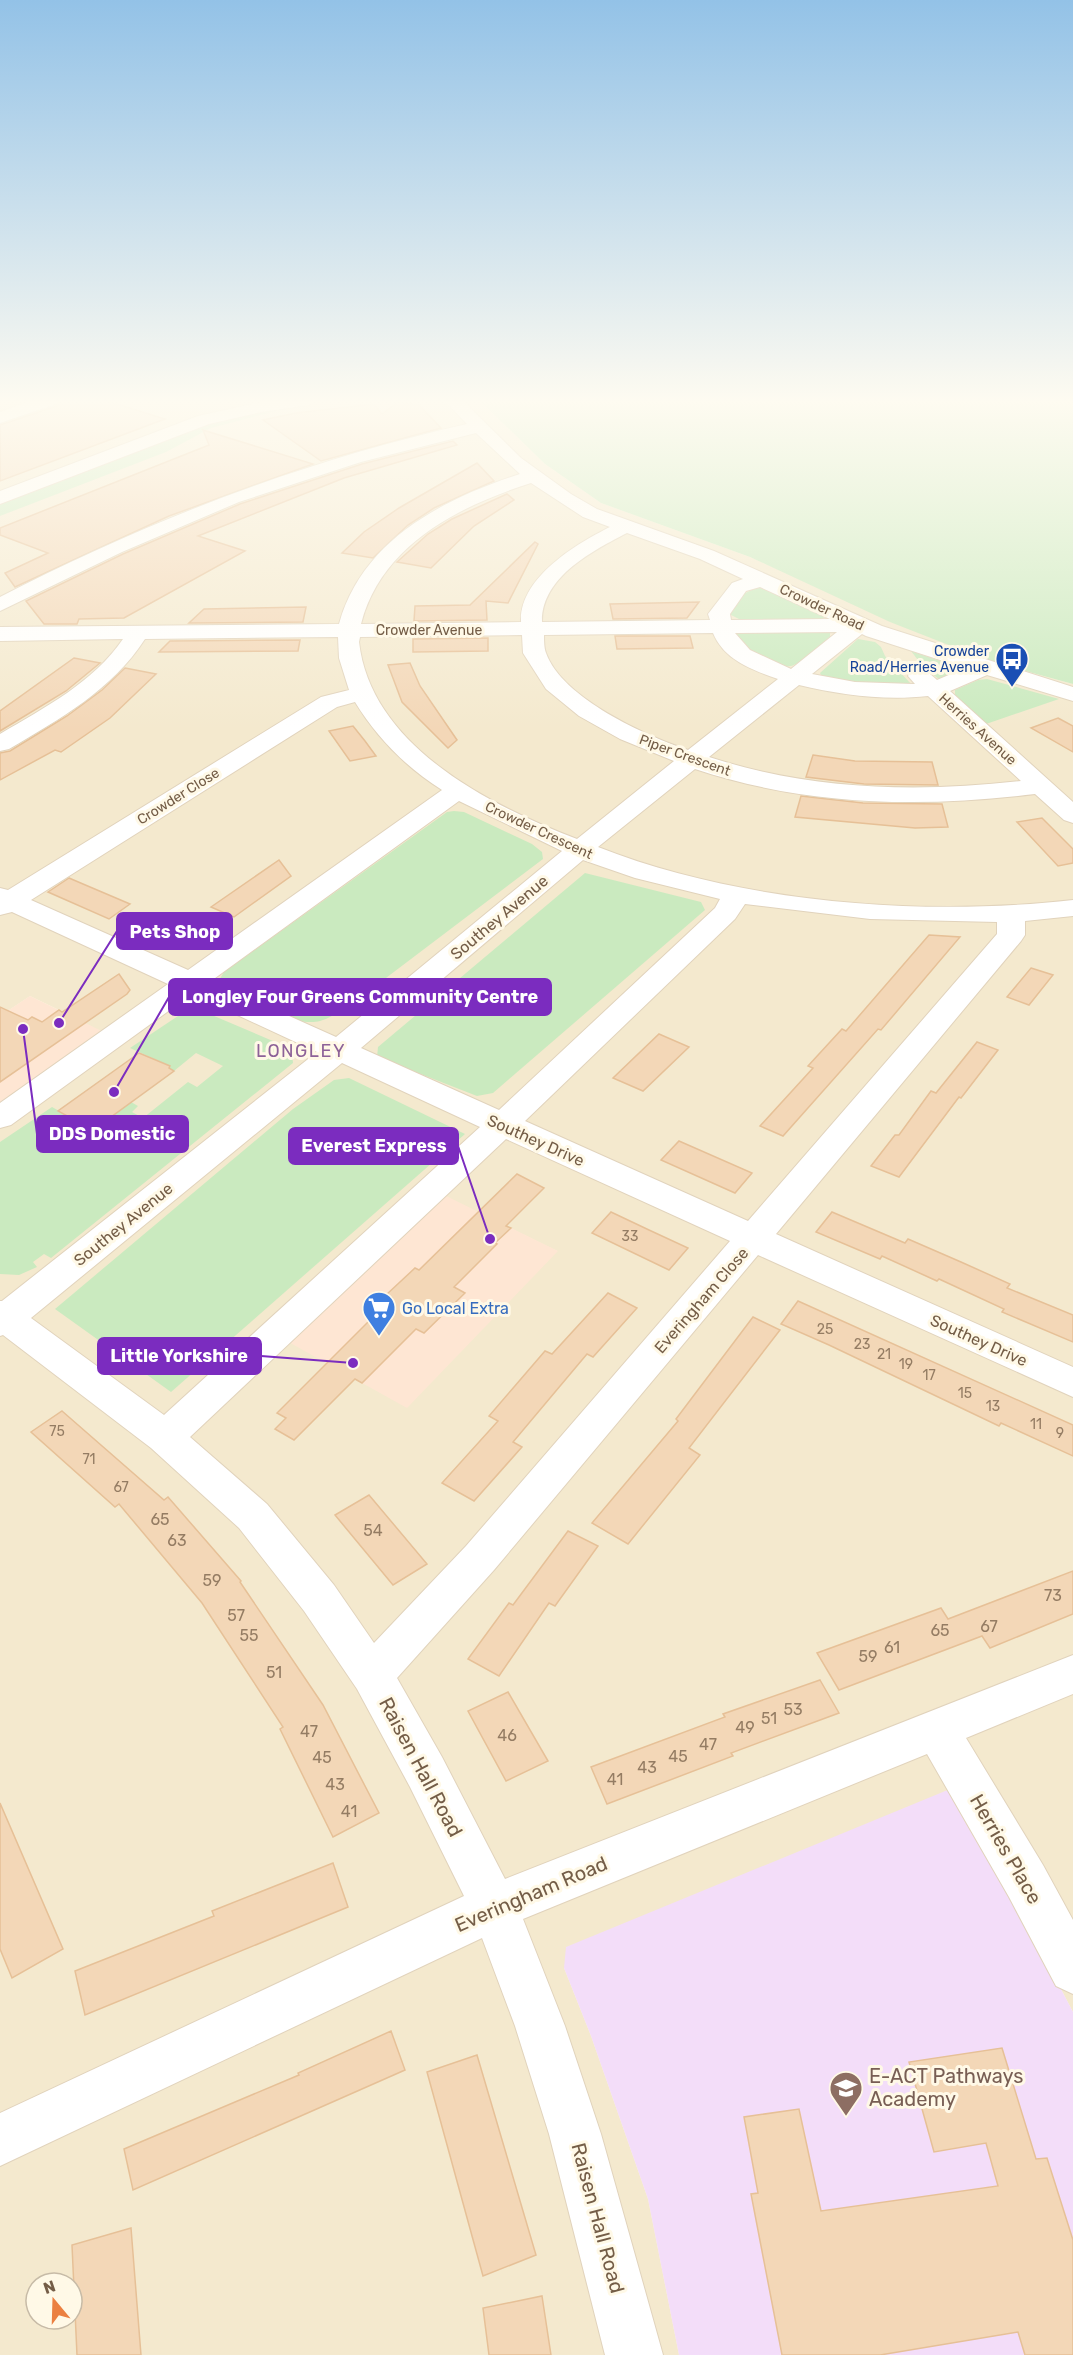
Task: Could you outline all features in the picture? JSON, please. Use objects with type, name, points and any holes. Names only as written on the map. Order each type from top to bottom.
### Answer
[{"type":"street","points":[[0,604],[57,574],[208,510]]},
{"type":"street","name":"Crowder Crescent","points":[[448,510],[411,534],[390,554],[360,593],[348,630],[352,669],[360,694],[396,741],[434,775],[457,790],[528,828],[630,870],[736,896],[838,909],[916,915],[1009,914],[1073,908]]},
{"type":"street","name":"Crowder Road","points":[[585,510],[624,527],[707,555],[859,625],[984,668],[1073,694]]},
{"type":"street","name":"Piper Crescent","points":[[624,527],[577,553],[547,581],[538,594],[532,610],[529,629],[530,645],[537,660],[552,681],[573,701],[612,726],[649,744],[693,760],[736,774],[793,786],[858,793],[922,796],[989,793],[1040,786]]},
{"type":"street","name":"Crowder Road","points":[[723,627],[719,614],[727,602],[740,587],[763,579]]},
{"type":"street","name":"Crowder Avenue","points":[[0,634],[859,625]]},
{"type":"street","name":"Southey Avenue","points":[[2,1318],[339,1050],[579,850],[859,625]]},
{"type":"street","points":[[723,627],[728,642],[747,657],[795,678],[832,686],[900,691],[933,689],[984,668]]},
{"type":"street","points":[[0,744],[78,694],[124,655],[139,632]]},
{"type":"street","name":"Herries Avenue","points":[[891,637],[893,648],[901,659],[1073,815]]},
{"type":"street","name":"Crowder Close","points":[[3,901],[329,702],[360,694]]},
{"type":"street","points":[[0,1118],[457,790]]},
{"type":"street","points":[[165,1437],[503,1124],[725,913],[736,896]]},
{"type":"street","name":"Southey Drive","points":[[3,901],[190,982],[1073,1383]]},
{"type":"street","name":"Everingham Close","points":[[372,1675],[480,1558],[1011,935],[1012,926],[1009,914]]},
{"type":"street","name":"Raisen Hall Road","points":[[2,1318],[165,1437],[253,1516],[319,1598],[372,1675],[426,1772],[494,1907],[540,2026],[575,2134],[634,2355]]},
{"type":"street","name":"Everingham Road","points":[[0,2140],[494,1907],[1073,1674]]},
{"type":"street","name":"Herries Place","points":[[937,1730],[1026,1881],[1073,1968]]},
{"type":"shaded area","points":[[0,510],[620,510],[750,557],[992,662],[1073,684],[1073,2012],[955,1787],[564,1968],[591,2036],[648,2199],[679,2355],[0,2355],[0,1118],[84,1022],[30,996],[0,1016]],"holes":[[[432,1190],[557,1251],[276,1334]]]},
{"type":"shaded area","points":[[30,996],[114,1037],[0,1118],[0,1016]]},
{"type":"shaded area","points":[[432,1189],[558,1251],[407,1408],[276,1335]]},
{"type":"shaded area","name":"E-ACT Pathways Academy","points":[[955,1787],[1073,2012],[1073,2355],[679,2355],[648,2199],[591,2036],[564,1968],[566,1947]]},
{"type":"green space","points":[[0,510],[16,510],[0,516]]},
{"type":"green space","points":[[620,510],[1073,510],[1073,684],[992,662],[890,622],[750,557]]},
{"type":"green space","points":[[758,587],[767,588],[821,613],[824,618],[743,621],[729,614],[741,595]]},
{"type":"green space","points":[[824,630],[830,633],[830,638],[791,666],[769,661],[735,638],[738,633],[746,631]]},
{"type":"green space","points":[[858,639],[875,642],[881,647],[885,656],[911,684],[860,685],[822,677],[820,673]]},
{"type":"green space","points":[[911,651],[964,669],[939,679],[924,668]]},
{"type":"green space","points":[[987,679],[1059,699],[986,724],[955,696],[955,690],[978,680]]},
{"type":"green space","points":[[447,812],[464,812],[532,844],[542,852],[543,859],[345,1009],[323,1020],[309,1022],[281,1016],[252,1004],[218,982],[224,972]]},
{"type":"green space","points":[[585,873],[701,902],[705,910],[493,1093],[477,1096],[377,1057],[378,1047]]},
{"type":"green space","points":[[200,1010],[287,1047],[292,1054],[293,1063],[51,1258],[44,1254],[33,1262],[37,1267],[19,1275],[0,1274],[0,1142],[52,1107],[93,1130],[131,1102],[138,1106],[132,1112],[143,1118],[188,1082],[197,1087],[223,1066],[196,1053],[174,1071],[169,1068],[170,1066],[130,1048],[181,1014]]},
{"type":"green space","points":[[349,1078],[465,1134],[171,1392],[55,1309],[293,1109],[334,1080]]},
{"type":"building","points":[[46,510],[186,510],[15,587],[5,573],[48,553],[0,535],[0,528]]},
{"type":"building","points":[[226,510],[264,510],[198,536],[245,551],[124,618],[79,619],[77,624],[44,624],[26,601],[123,554]]},
{"type":"building","points":[[396,510],[431,510],[408,525],[373,558],[342,553],[364,532]]},
{"type":"building","points":[[472,510],[499,510],[474,526],[431,568],[397,562],[428,534]]},
{"type":"building","points":[[535,542],[538,544],[508,603],[486,601],[487,620],[414,621],[415,606],[470,605]]},
{"type":"building","points":[[699,602],[687,618],[613,619],[610,604]]},
{"type":"building","points":[[306,607],[303,622],[189,623],[204,609]]},
{"type":"building","points":[[615,636],[690,636],[693,648],[617,649]]},
{"type":"building","points":[[488,638],[488,651],[413,652],[413,639]]},
{"type":"building","points":[[300,640],[298,651],[159,652],[170,641]]},
{"type":"building","points":[[74,658],[100,663],[66,691],[0,731],[0,711]]},
{"type":"building","points":[[410,663],[420,686],[457,740],[448,748],[402,702],[388,665]]},
{"type":"building","points":[[125,668],[156,674],[110,718],[61,752],[55,750],[0,780],[0,753],[10,751],[67,716],[102,690]]},
{"type":"building","points":[[1058,718],[1073,726],[1073,752],[1031,728]]},
{"type":"building","points":[[353,726],[376,756],[350,761],[329,731]]},
{"type":"building","points":[[813,755],[855,761],[932,762],[938,785],[864,784],[806,777]]},
{"type":"building","points":[[801,796],[863,803],[942,804],[948,827],[915,828],[795,817]]},
{"type":"building","points":[[1042,818],[1073,849],[1073,863],[1058,866],[1017,822]]},
{"type":"building","points":[[279,860],[291,876],[234,917],[211,907]]},
{"type":"building","points":[[69,878],[130,904],[109,919],[48,892]]},
{"type":"building","points":[[929,935],[960,937],[881,1030],[878,1029],[783,1136],[760,1126],[813,1068],[808,1066],[842,1029],[846,1031]]},
{"type":"building","points":[[1031,968],[1053,975],[1029,1005],[1007,997]]},
{"type":"building","points":[[119,974],[130,990],[127,994],[0,1082],[0,1007],[28,1020],[32,1017],[42,1022],[59,1010],[62,1012]]},
{"type":"building","points":[[659,1034],[689,1047],[643,1091],[613,1078]]},
{"type":"building","points":[[977,1042],[998,1050],[961,1098],[959,1097],[899,1177],[871,1166],[895,1135],[899,1135],[931,1091],[936,1093]]},
{"type":"building","points":[[139,1053],[170,1066],[169,1068],[174,1071],[93,1130],[58,1111]]},
{"type":"building","points":[[679,1141],[752,1173],[735,1193],[661,1160]]},
{"type":"building","points":[[517,1174],[544,1188],[506,1226],[511,1228],[495,1243],[497,1244],[454,1287],[465,1293],[424,1333],[416,1329],[362,1383],[355,1379],[294,1440],[275,1429],[286,1418],[277,1413],[392,1298],[386,1295],[415,1268],[419,1270]]},
{"type":"building","points":[[611,1212],[688,1248],[669,1270],[592,1233]]},
{"type":"building","points":[[832,1212],[905,1243],[908,1239],[1010,1284],[1007,1288],[1073,1315],[1073,1342],[1002,1312],[1004,1309],[939,1279],[937,1281],[882,1256],[880,1259],[816,1232]]},
{"type":"building","points":[[608,1293],[637,1308],[593,1357],[587,1354],[513,1442],[522,1447],[474,1501],[442,1483],[498,1421],[489,1416],[545,1351],[552,1354]]},
{"type":"building","points":[[798,1301],[1073,1425],[1073,1456],[1001,1423],[999,1426],[781,1324]]},
{"type":"building","points":[[753,1317],[780,1330],[689,1448],[700,1455],[628,1544],[592,1523],[678,1421],[676,1419]]},
{"type":"building","points":[[62,1411],[164,1500],[168,1497],[241,1581],[323,1705],[379,1813],[333,1837],[280,1729],[283,1727],[202,1603],[119,1504],[115,1507],[31,1432]]},
{"type":"building","points":[[369,1495],[427,1564],[393,1585],[335,1515]]},
{"type":"building","points":[[568,1531],[598,1546],[555,1606],[549,1603],[499,1676],[468,1659],[509,1603],[513,1605]]},
{"type":"building","points":[[1073,1571],[1073,1614],[990,1648],[982,1636],[839,1690],[817,1653],[941,1608],[948,1619]]},
{"type":"building","points":[[820,1680],[839,1713],[731,1753],[733,1756],[607,1804],[591,1767],[725,1717],[723,1714]]},
{"type":"building","points":[[508,1692],[548,1761],[506,1781],[468,1711]]},
{"type":"building","points":[[0,1803],[63,1949],[12,1978],[0,1949]]},
{"type":"building","points":[[333,1863],[348,1907],[85,2015],[75,1971],[214,1916],[212,1911]]},
{"type":"building","points":[[391,2031],[405,2070],[133,2190],[124,2149],[299,2075],[298,2073]]},
{"type":"building","points":[[1002,2048],[1036,2159],[1047,2158],[1073,2240],[1073,2355],[1025,2355],[1018,2332],[880,2355],[782,2355],[751,2194],[758,2193],[744,2117],[799,2109],[821,2211],[998,2186],[986,2143],[934,2152],[909,2062]]},
{"type":"building","points":[[477,2055],[536,2255],[483,2276],[427,2072]]},
{"type":"building","points":[[131,2228],[141,2355],[77,2355],[76,2331],[84,2331],[84,2271],[73,2271],[72,2245]]},
{"type":"building","points":[[542,2296],[551,2355],[489,2355],[483,2308]]},
{"type":"place","name":"Crowder Road/Herries Avenue","points":[[1012,688]]},
{"type":"place","name":"Pets Shop","points":[[59,1023]]},
{"type":"place","name":"DDS Domestic","points":[[23,1029]]},
{"type":"place","name":"Longley Four Greens Community Centre","points":[[114,1092]]},
{"type":"place","name":"Everest Express","points":[[490,1239]]},
{"type":"place","name":"Go Local Extra","points":[[379,1337]]},
{"type":"place","name":"Little Yorkshire","points":[[353,1363]]},
{"type":"place","name":"E-ACT Pathways Academy","points":[[846,2117]]},
{"type":"district","name":"LONGLEY","points":[[301,1051]]}]
